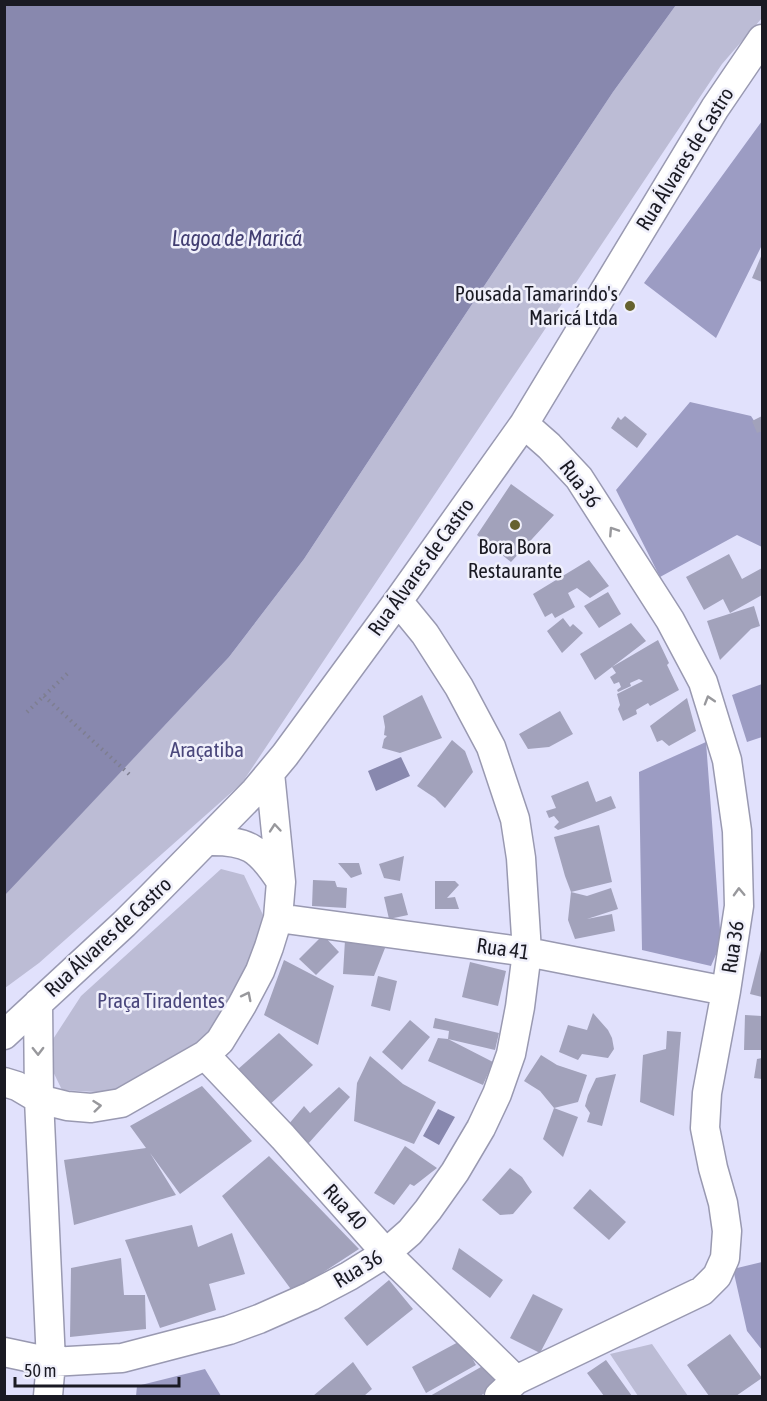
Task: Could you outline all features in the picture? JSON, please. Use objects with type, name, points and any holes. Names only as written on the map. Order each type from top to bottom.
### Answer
[{"type":"street","name":"Rua Álvares de Castro","points":[[4,1035],[124,924],[207,841],[270,773],[398,601],[524,424],[715,108],[762,39]]},
{"type":"street","name":"Rua 36","points":[[507,1388],[702,1292],[717,1276],[725,1258],[727,1231],[723,1203],[705,1128],[706,1093],[726,991],[739,906],[737,831],[727,760],[703,682],[670,620],[579,478],[549,446],[524,424]]},
{"type":"street","name":"Rua 36","points":[[4,1352],[51,1362],[122,1358],[229,1330],[311,1296],[386,1253],[410,1232],[428,1210],[481,1128],[497,1094],[511,1054],[527,952],[521,858],[515,819],[491,747],[459,687],[425,634],[398,601]]},
{"type":"street","points":[[4,1082],[17,1086],[39,1099],[67,1106],[91,1108],[121,1103],[205,1055],[220,1041],[243,1005],[260,971],[278,918],[281,882],[270,773]]},
{"type":"street","points":[[207,841],[235,842],[255,850],[281,882]]},
{"type":"street","name":"Rua 41","points":[[278,918],[527,952],[726,991]]},
{"type":"street","points":[[38,1004],[39,1099],[51,1362],[48,1396]]},
{"type":"street","name":"Rua 40","points":[[205,1055],[283,1137],[507,1388]]},
{"type":"path","points":[[27,712],[68,673]]},
{"type":"path","points":[[44,696],[130,775]]},
{"type":"green space","name":"Araçatiba","points":[[676,5],[762,5],[762,18],[722,64],[242,783],[39,963],[5,988],[4,895],[229,657],[304,559],[613,92]]},
{"type":"green space","name":"Praça Tiradentes","points":[[221,869],[244,875],[263,915],[250,979],[199,1046],[113,1093],[62,1090],[44,1053],[81,996]]},
{"type":"green space","points":[[652,1344],[688,1396],[638,1396],[610,1354]]},
{"type":"shaded area","points":[[762,121],[762,245],[716,338],[644,283]]},
{"type":"shaded area","points":[[690,402],[751,416],[762,433],[762,547],[737,535],[660,577],[616,490]]},
{"type":"shaded area","points":[[762,684],[762,737],[747,742],[732,695]]},
{"type":"shaded area","points":[[706,742],[721,943],[711,966],[642,950],[639,772]]},
{"type":"shaded area","points":[[762,1262],[762,1350],[747,1331],[733,1269]]},
{"type":"shaded area","points":[[205,1369],[221,1396],[136,1396],[137,1386]]},
{"type":"water","name":"Lagoa de Maricá","points":[[5,4],[676,5],[613,92],[304,559],[229,657],[5,895]]},
{"type":"water","points":[[401,757],[410,776],[376,791],[368,771]]},
{"type":"water","points":[[438,1109],[455,1117],[439,1145],[423,1136]]},
{"type":"building","points":[[762,254],[762,282],[752,278]]},
{"type":"building","points":[[625,416],[647,434],[637,448],[611,428],[618,417],[621,420]]},
{"type":"building","points":[[762,416],[762,431],[757,433],[752,421]]},
{"type":"building","name":"Bora Bora Restaurante","points":[[511,484],[554,515],[511,562],[477,535]]},
{"type":"building","points":[[729,554],[742,579],[762,568],[762,595],[730,613],[723,599],[704,610],[686,577]]},
{"type":"building","points":[[589,560],[609,586],[590,598],[577,588],[568,593],[575,607],[555,618],[552,613],[545,617],[533,594]]},
{"type":"building","points":[[608,592],[621,614],[599,628],[584,606]]},
{"type":"building","points":[[754,606],[760,626],[751,629],[720,660],[707,621]]},
{"type":"building","points":[[563,618],[570,627],[573,624],[583,633],[562,653],[547,631]]},
{"type":"building","points":[[631,623],[646,641],[595,680],[580,654]]},
{"type":"building","points":[[658,640],[679,690],[650,706],[648,703],[636,710],[637,714],[623,721],[618,709],[620,705],[617,694],[643,681],[639,679],[618,692],[617,690],[621,687],[619,682],[614,684],[610,677],[616,673],[612,667]]},
{"type":"building","points":[[422,695],[442,738],[400,753],[382,748],[387,736],[384,735],[383,716]]},
{"type":"building","points":[[687,698],[696,731],[669,746],[662,740],[657,742],[650,726]]},
{"type":"building","points":[[560,711],[573,734],[549,747],[528,749],[519,734]]},
{"type":"building","points":[[452,740],[465,751],[473,772],[445,808],[417,786]]},
{"type":"building","points":[[588,781],[596,802],[611,796],[616,808],[558,830],[554,827],[559,822],[554,816],[549,818],[546,811],[556,808],[551,796]]},
{"type":"building","points":[[599,825],[612,882],[571,892],[554,837]]},
{"type":"building","points":[[404,856],[400,881],[384,878],[379,864]]},
{"type":"building","points":[[338,863],[359,863],[362,874],[351,878]]},
{"type":"building","points":[[313,880],[335,881],[337,887],[347,888],[346,908],[312,906]]},
{"type":"building","points":[[435,881],[455,881],[459,885],[447,898],[455,897],[459,909],[435,909]]},
{"type":"building","points":[[611,888],[618,909],[587,919],[612,914],[615,931],[575,939],[568,920],[571,892],[587,896]]},
{"type":"building","points":[[402,893],[408,915],[389,919],[384,897]]},
{"type":"building","points":[[323,935],[339,952],[316,975],[299,959]]},
{"type":"building","points":[[345,940],[387,943],[374,976],[343,974]]},
{"type":"building","points":[[762,946],[762,997],[750,994]]},
{"type":"building","points":[[284,960],[334,986],[318,1045],[264,1015]]},
{"type":"building","points":[[470,962],[506,971],[498,1006],[462,997]]},
{"type":"building","points":[[378,976],[397,981],[390,1011],[371,1006]]},
{"type":"building","points":[[593,1013],[612,1038],[614,1049],[608,1058],[582,1054],[578,1060],[559,1052],[568,1025],[587,1030]]},
{"type":"building","points":[[745,1015],[762,1016],[762,1050],[744,1050]]},
{"type":"building","points":[[435,1018],[499,1033],[495,1050],[448,1039],[449,1031],[433,1028]]},
{"type":"building","points":[[410,1020],[430,1037],[402,1070],[382,1052]]},
{"type":"building","points":[[667,1031],[681,1032],[674,1116],[640,1102],[643,1055],[666,1049]]},
{"type":"building","points":[[279,1033],[313,1065],[267,1107],[237,1070]]},
{"type":"building","points":[[438,1038],[448,1039],[493,1062],[483,1085],[428,1061]]},
{"type":"building","points":[[541,1055],[557,1065],[587,1075],[578,1102],[554,1108],[540,1091],[524,1081]]},
{"type":"building","points":[[370,1056],[403,1084],[436,1102],[414,1144],[354,1121],[357,1083]]},
{"type":"building","points":[[762,1058],[762,1079],[754,1078],[757,1059]]},
{"type":"building","points":[[616,1074],[602,1126],[587,1122],[590,1113],[585,1106],[596,1078]]},
{"type":"building","points":[[202,1086],[252,1141],[180,1194],[150,1153],[176,1195],[74,1225],[64,1160],[146,1148],[130,1126]]},
{"type":"building","points":[[339,1087],[350,1097],[307,1145],[288,1125],[304,1106],[310,1113]]},
{"type":"building","points":[[554,1108],[578,1117],[563,1157],[543,1139]]},
{"type":"building","points":[[405,1146],[437,1168],[414,1186],[410,1184],[394,1205],[374,1193]]},
{"type":"building","points":[[269,1156],[359,1249],[293,1292],[222,1196]]},
{"type":"building","points":[[510,1168],[522,1177],[532,1192],[513,1214],[500,1215],[482,1200]]},
{"type":"building","points":[[590,1189],[626,1222],[609,1240],[573,1208]]},
{"type":"building","points":[[192,1225],[198,1247],[232,1233],[245,1274],[209,1284],[216,1310],[160,1328],[125,1240]]},
{"type":"building","points":[[459,1248],[503,1280],[490,1298],[452,1269]]},
{"type":"building","points":[[121,1258],[124,1295],[145,1295],[146,1329],[70,1337],[71,1268]]},
{"type":"building","points":[[389,1280],[413,1309],[367,1346],[344,1318]]},
{"type":"building","points":[[533,1294],[563,1309],[540,1353],[510,1338]]},
{"type":"building","points":[[730,1334],[762,1378],[736,1396],[709,1396],[687,1365]]},
{"type":"building","points":[[462,1340],[476,1365],[426,1393],[412,1367]]},
{"type":"building","points":[[606,1360],[632,1396],[604,1396],[587,1373]]},
{"type":"building","points":[[353,1362],[372,1389],[364,1396],[313,1396]]},
{"type":"building","points":[[488,1363],[500,1384],[480,1396],[430,1396]]},
{"type":"place","name":"Pousada Tamarindo's Maricá Ltda","points":[[630,306]]},
{"type":"place","name":"Bora Bora Restaurante","points":[[515,525]]}]
